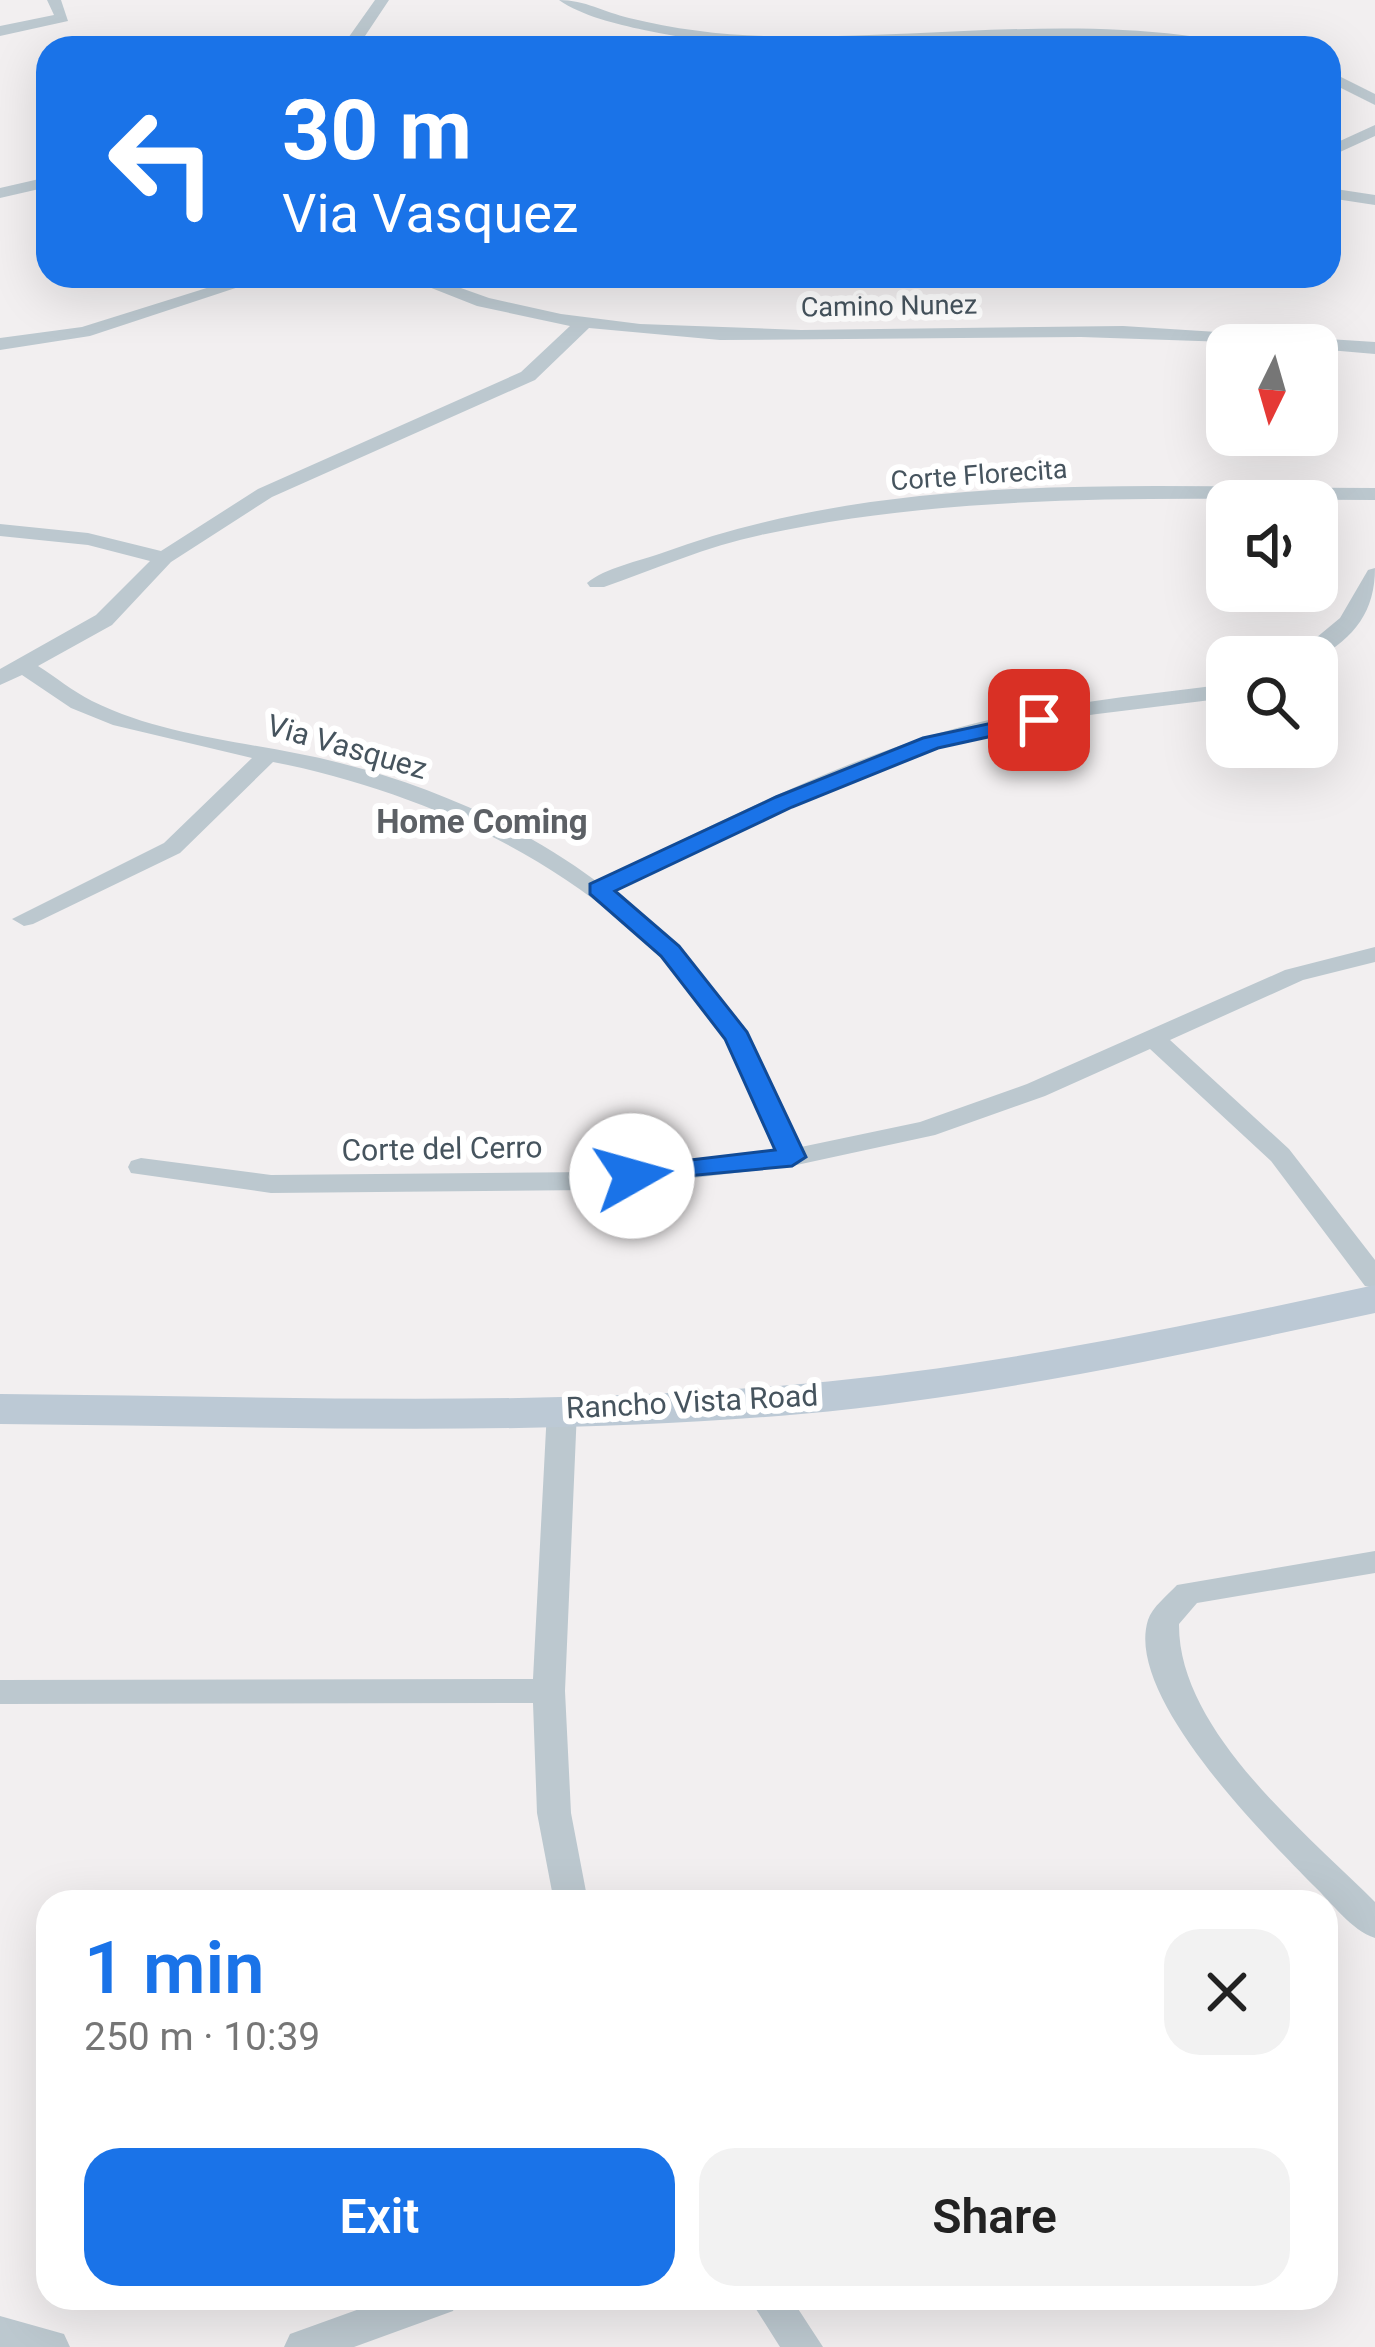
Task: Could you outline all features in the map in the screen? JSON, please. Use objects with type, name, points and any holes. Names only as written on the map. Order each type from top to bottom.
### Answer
[{"type":"main road","name":"Rancho Vista Road","points":[[0,1409],[562,1410],[723,1405],[951,1382],[1169,1344],[1375,1300]]},
{"type":"street","points":[[0,31],[63,18],[54,0]]},
{"type":"street","points":[[357,36],[382,0]]},
{"type":"street","points":[[566,0],[613,20],[710,36]]},
{"type":"street","points":[[936,36],[1164,36]]},
{"type":"street","points":[[1341,82],[1375,100]]},
{"type":"street","points":[[1341,146],[1375,130]]},
{"type":"street","points":[[0,193],[36,185]]},
{"type":"street","points":[[1341,195],[1375,200]]},
{"type":"street","points":[[0,344],[84,332],[225,288]]},
{"type":"street","name":"Camino Nunez","points":[[445,288],[497,306],[585,322],[736,335],[1150,331],[1375,348]]},
{"type":"street","points":[[0,678],[26,668],[104,620],[164,558],[265,493],[528,376],[585,322]]},
{"type":"street","name":"Corte Florecita","points":[[597,583],[759,529],[915,503],[1078,494],[1375,494]]},
{"type":"street","points":[[0,530],[88,539],[164,558]]},
{"type":"street","points":[[1336,636],[1368,610],[1375,574]]},
{"type":"street","name":"Via Vasquez","points":[[26,668],[88,707],[174,735],[370,778],[472,818],[599,889],[670,951],[737,1038],[792,1157]]},
{"type":"street","points":[[599,889],[784,802],[931,743],[1007,725],[1206,694]]},
{"type":"street","points":[[24,919],[172,848],[269,754]]},
{"type":"street","name":"Corte del Cerro","points":[[142,1167],[271,1184],[593,1180],[792,1157],[926,1129],[1036,1090],[1294,975],[1375,954]]},
{"type":"street","points":[[1154,1039],[1280,1155],[1375,1280]]},
{"type":"street","points":[[562,1410],[549,1691],[554,1813],[569,1890]]},
{"type":"street","points":[[1375,1562],[1188,1593],[1163,1621],[1164,1660],[1182,1706],[1250,1796],[1375,1924]]},
{"type":"street","points":[[0,1692],[549,1691]]},
{"type":"street","points":[[304,2347],[407,2310]]},
{"type":"street","points":[[777,2310],[803,2347]]},
{"type":"street","points":[[0,2334],[50,2347]]},
{"type":"district","name":"Home Coming","points":[[482,821]]},
{"type":"route","points":[[632,1176],[792,1157],[737,1038],[670,951],[599,889],[784,802],[931,743],[1039,720]]}]
